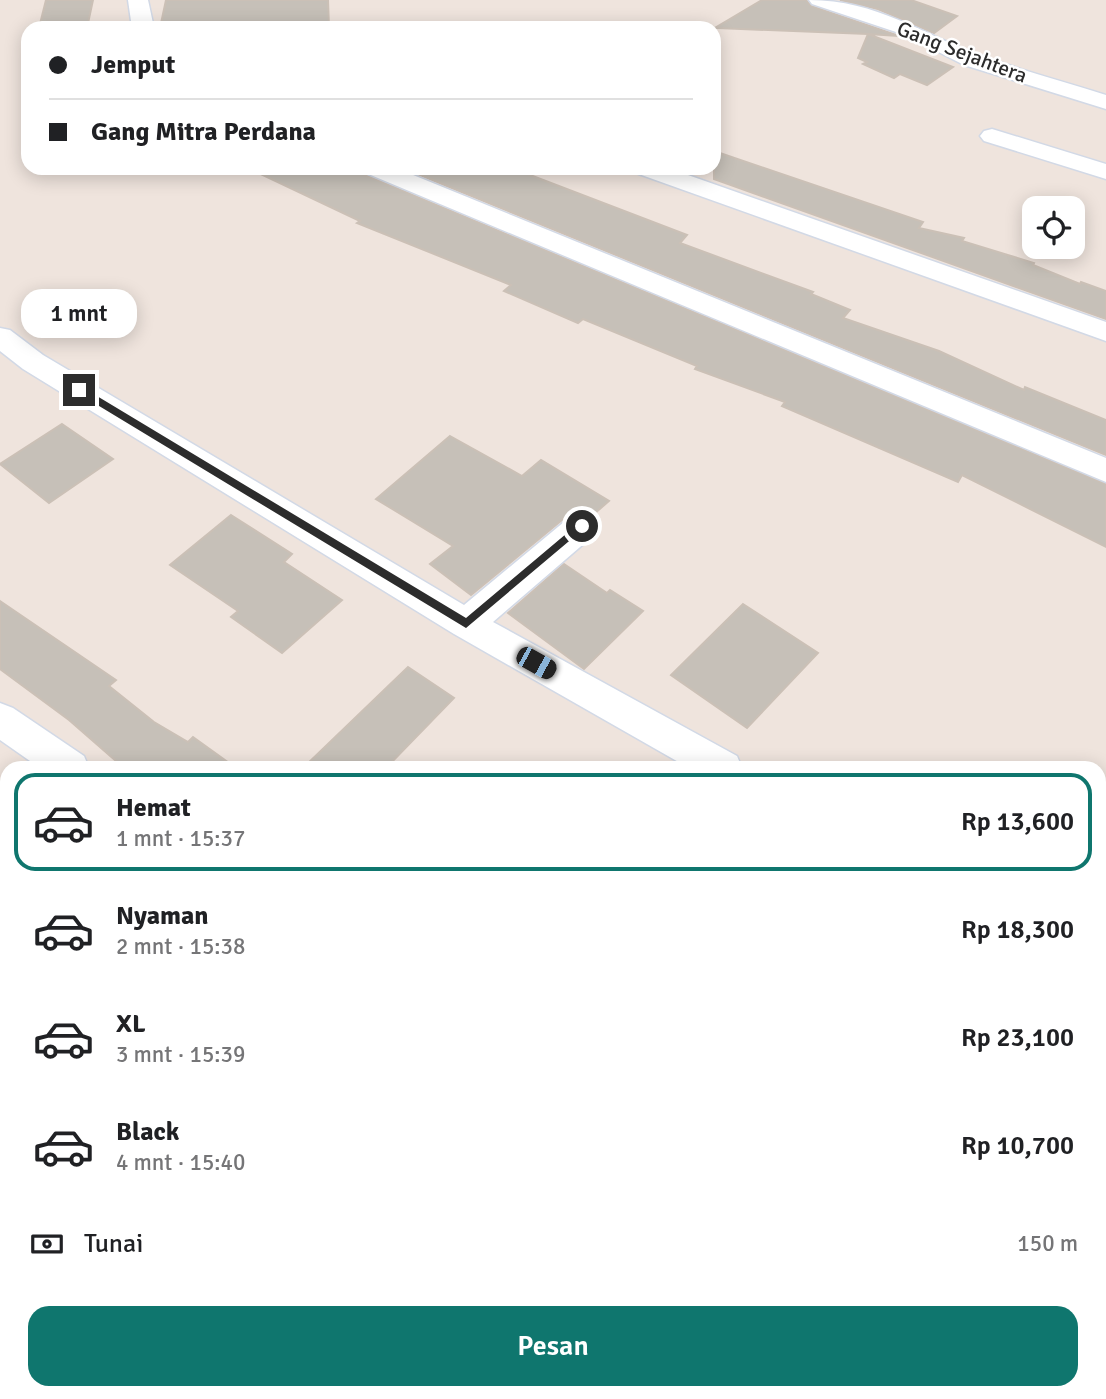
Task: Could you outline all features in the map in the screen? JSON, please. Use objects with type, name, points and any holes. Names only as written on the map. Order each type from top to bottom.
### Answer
[{"type":"street","points":[[138,0],[142,21]]},
{"type":"street","name":"Gang Sejahtera","points":[[820,0],[912,31],[972,60],[1106,102]]},
{"type":"street","points":[[992,136],[1106,172]]},
{"type":"street","points":[[392,175],[1106,471]]},
{"type":"street","points":[[665,175],[1106,332]]},
{"type":"street","points":[[6,351],[466,624],[711,761]]},
{"type":"street","points":[[466,624],[582,526]]},
{"type":"street","points":[[0,719],[60,761]]},
{"type":"building","points":[[46,0],[93,0],[88,21],[41,21]]},
{"type":"building","points":[[166,0],[328,0],[329,21],[162,21]]},
{"type":"building","points":[[762,0],[806,0],[811,6],[899,36],[721,28],[721,24]]},
{"type":"building","points":[[840,0],[911,0],[957,16],[934,33],[878,9]]},
{"type":"building","points":[[868,34],[953,67],[927,85],[900,74],[894,78],[863,64],[867,62],[858,58]]},
{"type":"building","points":[[721,153],[923,222],[919,228],[964,238],[962,241],[1034,263],[1033,265],[1080,284],[1081,282],[1106,291],[1106,319],[714,179],[714,175],[721,175]]},
{"type":"building","points":[[263,175],[365,175],[1106,484],[1106,547],[962,475],[958,482],[782,406],[785,402],[695,369],[697,366],[583,319],[578,323],[504,291],[511,285],[357,223],[360,221]]},
{"type":"building","points":[[420,175],[530,175],[687,235],[680,243],[813,292],[811,294],[850,310],[843,318],[939,351],[1024,390],[1025,387],[1106,420],[1106,455]]},
{"type":"building","points":[[62,424],[113,459],[49,503],[0,464]]},
{"type":"building","points":[[450,436],[522,476],[541,460],[609,501],[594,514],[581,511],[568,515],[471,595],[430,564],[453,546],[376,499]]},
{"type":"building","points":[[231,515],[292,554],[284,562],[342,600],[282,653],[231,617],[238,611],[170,565]]},
{"type":"building","points":[[564,564],[607,593],[610,590],[643,611],[584,669],[508,613]]},
{"type":"building","points":[[0,601],[116,680],[109,686],[154,722],[188,742],[193,737],[226,761],[116,761],[69,720],[0,669]]},
{"type":"building","points":[[743,604],[818,653],[747,728],[671,675]]},
{"type":"building","points":[[408,667],[454,698],[393,761],[310,761]]},
{"type":"route","points":[[79,390],[466,624],[582,526]]}]
